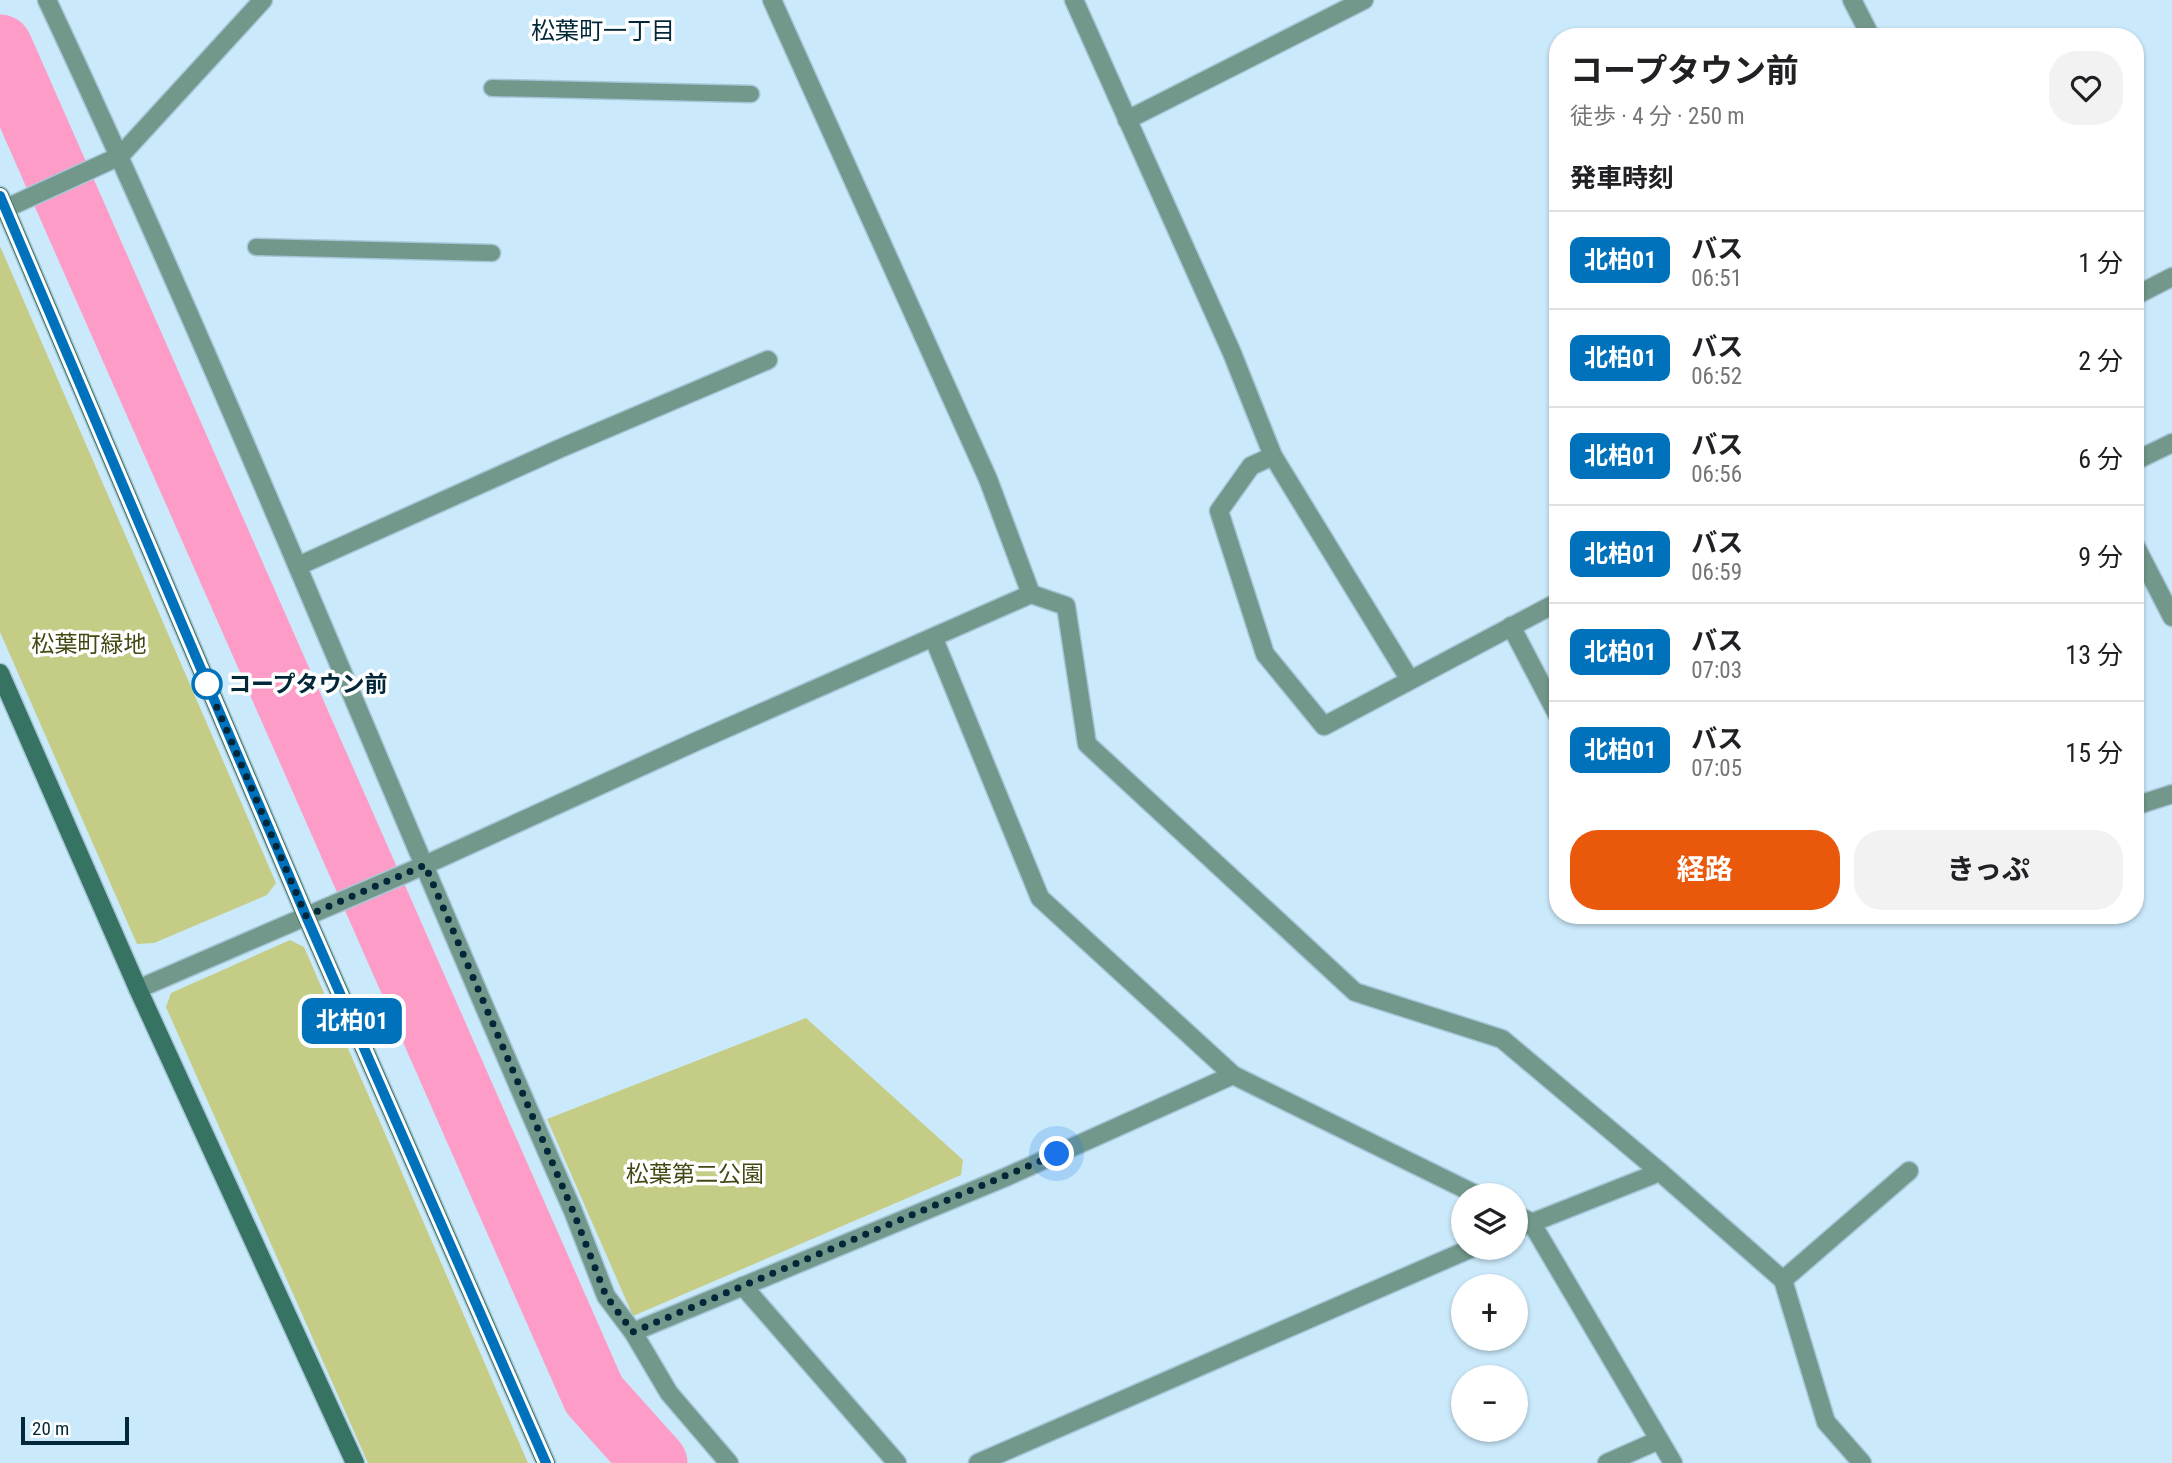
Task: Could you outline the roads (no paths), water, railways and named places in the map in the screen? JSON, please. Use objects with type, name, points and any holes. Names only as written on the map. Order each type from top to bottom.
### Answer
[{"type":"street","points":[[47,0],[222,386],[573,1211],[606,1296],[633,1332],[669,1393],[729,1463]]},
{"type":"street","points":[[263,0],[120,156],[37,194],[2,205],[306,916],[546,1463]]},
{"type":"street","points":[[772,0],[988,480],[1031,594]]},
{"type":"street","points":[[1074,0],[1232,353],[1273,456],[1410,680]]},
{"type":"street","points":[[1127,120],[1364,0]]},
{"type":"street","points":[[1852,0],[1866,28]]},
{"type":"street","points":[[2144,291],[2172,277]]},
{"type":"street","points":[[298,566],[561,448],[768,360]]},
{"type":"street","points":[[2144,457],[2172,443]]},
{"type":"street","points":[[1273,456],[1251,466],[1219,511],[1265,654],[1324,726],[1549,606]]},
{"type":"street","points":[[2144,562],[2171,612]]},
{"type":"street","points":[[138,989],[404,875],[695,742],[1031,594],[1066,606],[1087,744],[1355,992],[1502,1039],[1783,1280],[1826,1422],[1862,1463]]},
{"type":"street","points":[[1511,626],[1549,699]]},
{"type":"street","points":[[934,639],[1041,898],[1233,1075],[1452,1183]]},
{"type":"street","points":[[0,673],[138,989],[355,1463]]},
{"type":"street","points":[[2144,803],[2172,794]]},
{"type":"street","points":[[633,1332],[1006,1177],[1233,1075]]},
{"type":"street","points":[[1783,1280],[1909,1171]]},
{"type":"street","points":[[1528,1219],[1660,1172]]},
{"type":"street","points":[[1528,1233],[1673,1463]]},
{"type":"street","points":[[978,1463],[1451,1257]]},
{"type":"street","points":[[743,1286],[897,1463]]},
{"type":"street","points":[[1607,1463],[1659,1440]]},
{"type":"lane","points":[[492,88],[751,94]]},
{"type":"lane","points":[[256,247],[492,253]]},
{"type":"waterway","points":[[0,47],[594,1395],[655,1463]]},
{"type":"place","name":"コープタウン前","points":[[207,684]]},
{"type":"district","name":"松葉町一丁目","points":[[603,31]]},
{"type":"park label","name":"松葉町緑地","points":[[89,644]]},
{"type":"park label","name":"松葉第二公園","points":[[695,1174]]}]
